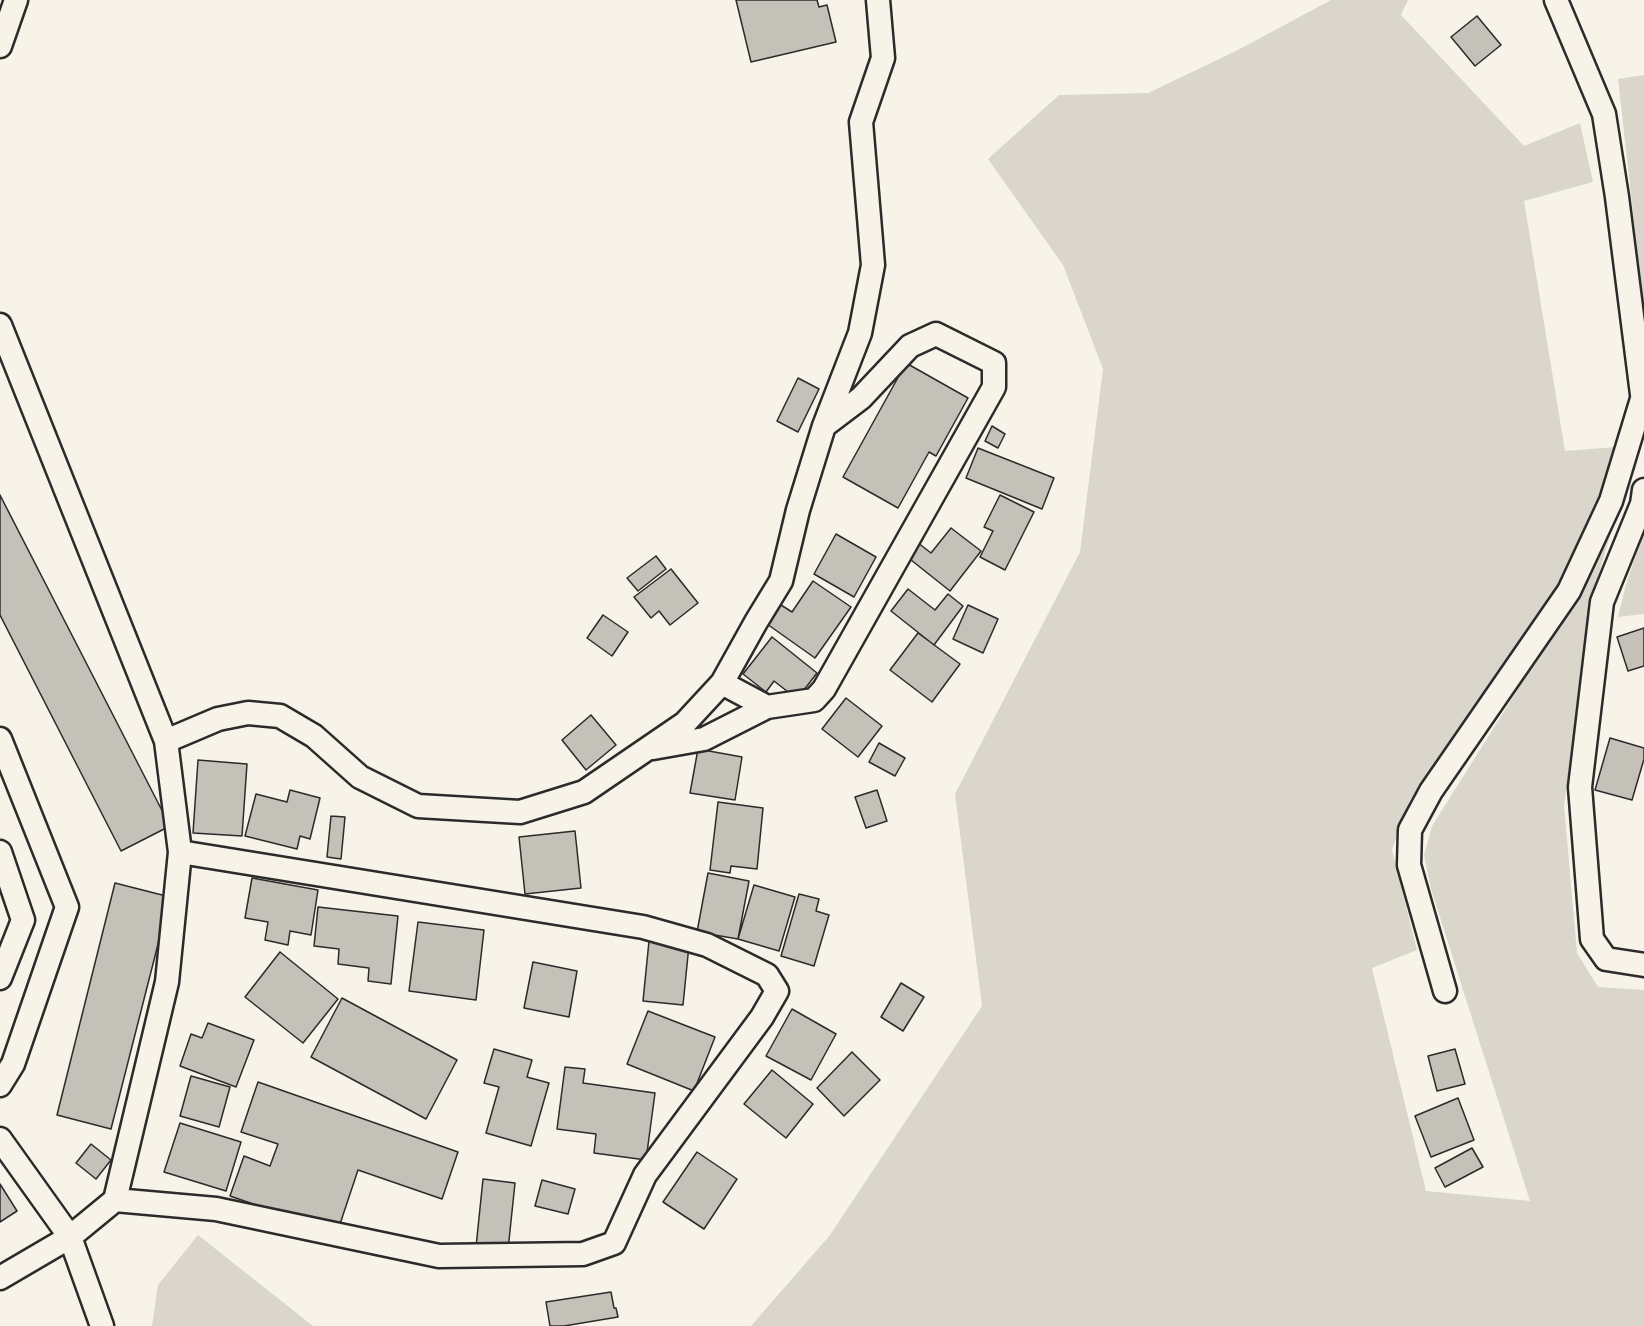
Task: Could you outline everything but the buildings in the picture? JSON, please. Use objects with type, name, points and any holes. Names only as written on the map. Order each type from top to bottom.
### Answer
[{"type":"street","points":[[0,46],[16,0]]},
{"type":"street","points":[[166,741],[218,719],[248,713],[280,716],[314,736],[360,777],[418,806],[520,812],[584,792],[684,723],[722,683],[781,581],[798,510],[824,426],[860,333],[873,265],[861,122],[883,58],[878,0]]},
{"type":"street","points":[[1445,991],[1409,865],[1410,830],[1431,791],[1569,591],[1611,501],[1643,404],[1617,197],[1604,114],[1556,0]]},
{"type":"street","points":[[0,325],[166,741],[180,852],[167,982],[115,1200],[70,1237],[0,1278]]},
{"type":"street","points":[[646,750],[704,739],[767,707],[814,700],[824,689],[994,387],[994,363],[936,334],[909,346],[861,398],[824,426]]},
{"type":"street","points":[[1644,490],[1642,504],[1602,602],[1580,788],[1592,939],[1606,959],[1644,965]]},
{"type":"street","points":[[722,683],[767,707]]},
{"type":"street","points":[[0,739],[67,907],[13,1064],[0,1085]]},
{"type":"street","points":[[0,852],[23,920],[0,978]]},
{"type":"street","points":[[115,1200],[216,1209],[439,1257],[583,1254],[614,1243],[645,1175],[762,1017],[777,991],[767,975],[707,945],[643,927],[180,852]]},
{"type":"street","points":[[0,1139],[70,1237],[102,1326]]},
{"type":"shaded area","points":[[1331,0],[1408,0],[1401,15],[1524,146],[1580,123],[1593,182],[1524,201],[1565,451],[1615,447],[1605,485],[1562,579],[1538,619],[1410,800],[1392,850],[1417,950],[1372,968],[1426,1191],[1530,1201],[1431,889],[1424,855],[1432,826],[1544,648],[1616,515],[1591,601],[1564,805],[1577,953],[1598,987],[1644,990],[1644,1326],[751,1326],[830,1235],[982,1006],[955,794],[1080,552],[1103,369],[1063,265],[988,159],[1059,95],[1148,93],[1236,51]]},
{"type":"shaded area","points":[[1644,75],[1644,310],[1618,79]]},
{"type":"shaded area","points":[[1644,533],[1644,614],[1618,617],[1626,584]]},
{"type":"shaded area","points":[[198,1235],[313,1326],[152,1326],[158,1285]]}]
